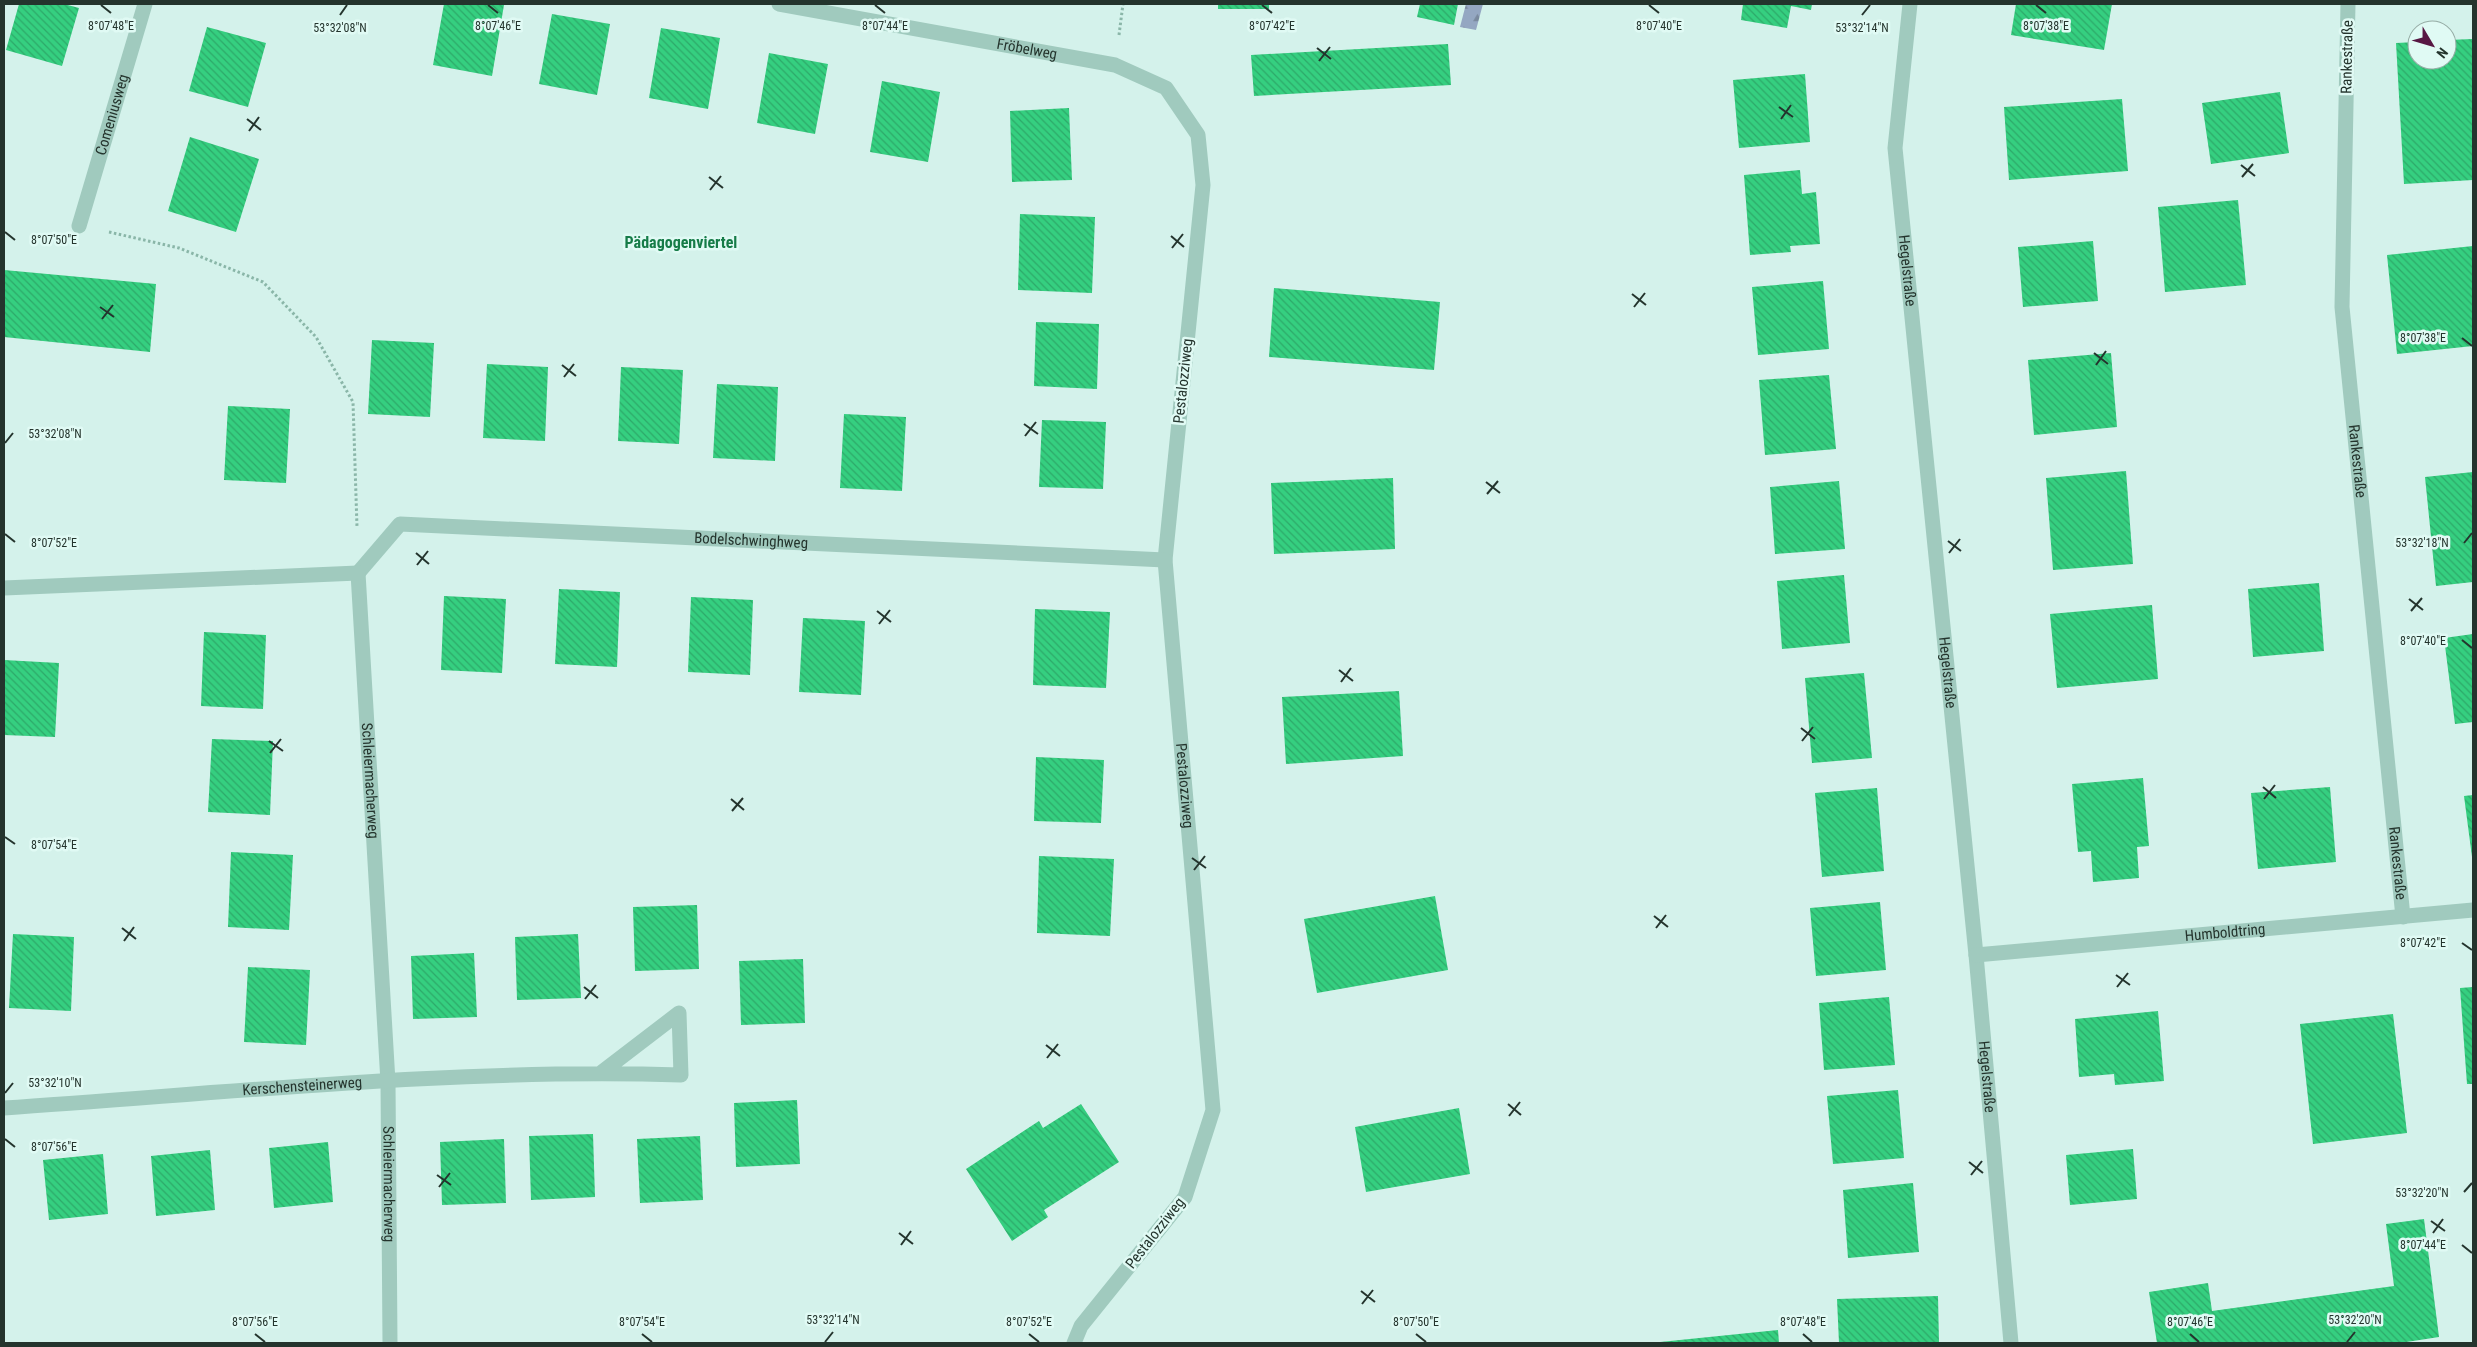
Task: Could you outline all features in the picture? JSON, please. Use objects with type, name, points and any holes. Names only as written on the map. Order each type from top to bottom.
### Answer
[{"type":"street","name":"Comeniusweg","points":[[79,226],[145,4]]},
{"type":"street","name":"Fröbelweg","points":[[779,4],[1115,65],[1166,88],[1198,135],[1203,185]]},
{"type":"street","name":"Hegelstraße","points":[[1910,4],[1895,148],[1976,954],[2011,1343]]},
{"type":"street","name":"Rankestraße","points":[[2348,4],[2342,307],[2403,916]]},
{"type":"street","name":"Pestalozziweg","points":[[1074,1343],[1080,1326],[1185,1197],[1213,1110],[1165,560],[1203,185]]},
{"type":"street","name":"Bodelschwinghweg","points":[[358,572],[400,524],[1165,560]]},
{"type":"street","points":[[4,588],[358,572]]},
{"type":"street","name":"Schleiermacherweg","points":[[358,572],[388,1082],[390,1343]]},
{"type":"street","name":"Humboldtring","points":[[1976,954],[2473,910]]},
{"type":"street","name":"Kerschensteinerweg","points":[[4,1108],[388,1082],[602,1072],[681,1075],[679,1013],[602,1072]]},
{"type":"path","points":[[79,226],[179,248],[263,282],[316,337],[353,402],[358,572]]},
{"type":"green space","points":[[1466,4],[1483,4],[1476,30],[1460,27]]},
{"type":"building","points":[[19,4],[64,4],[79,8],[62,66],[6,50]]},
{"type":"building","points":[[444,4],[504,5],[492,76],[433,65]]},
{"type":"building","points":[[1218,4],[1269,4],[1269,9],[1218,9]]},
{"type":"building","points":[[1420,4],[1458,4],[1454,25],[1417,17]]},
{"type":"building","points":[[1743,4],[1812,4],[1811,10],[1791,6],[1787,28],[1741,20]]},
{"type":"building","points":[[2016,4],[2112,4],[2104,50],[2011,35]]},
{"type":"building","points":[[552,14],[610,24],[597,95],[539,84]]},
{"type":"building","points":[[207,27],[266,43],[248,107],[189,91]]},
{"type":"building","points":[[661,28],[720,38],[708,109],[649,98]]},
{"type":"building","points":[[2473,39],[2473,180],[2404,184],[2396,43],[2407,42],[2407,70],[2457,70],[2457,40]]},
{"type":"building","points":[[1448,44],[1451,85],[1254,96],[1251,55]]},
{"type":"building","points":[[769,53],[828,64],[815,134],[757,123]]},
{"type":"building","points":[[1805,74],[1810,142],[1739,148],[1733,80]]},
{"type":"building","points":[[882,81],[940,92],[928,162],[870,152]]},
{"type":"building","points":[[2280,92],[2289,153],[2211,164],[2202,103]]},
{"type":"building","points":[[2122,99],[2128,171],[2009,180],[2004,107]]},
{"type":"building","points":[[1069,108],[1072,180],[1012,182],[1010,111]]},
{"type":"building","points":[[190,137],[259,159],[236,232],[168,211]]},
{"type":"building","points":[[1800,170],[1802,194],[1816,192],[1820,244],[1790,246],[1791,252],[1750,255],[1744,175]]},
{"type":"building","points":[[2238,200],[2246,285],[2165,292],[2158,207]]},
{"type":"building","points":[[1020,214],[1095,217],[1092,293],[1018,290]]},
{"type":"building","points":[[2093,241],[2098,301],[2023,307],[2018,247]]},
{"type":"building","points":[[2473,246],[2473,346],[2397,354],[2387,255]]},
{"type":"building","points":[[4,270],[156,284],[150,352],[4,337]]},
{"type":"building","points":[[1823,281],[1829,349],[1758,355],[1752,287]]},
{"type":"building","points":[[1274,288],[1440,302],[1434,370],[1269,357]]},
{"type":"building","points":[[1036,322],[1099,324],[1097,389],[1034,386]]},
{"type":"building","points":[[372,340],[434,343],[430,417],[368,414]]},
{"type":"building","points":[[2111,353],[2117,427],[2034,435],[2028,360]]},
{"type":"building","points":[[487,364],[548,367],[545,441],[483,438]]},
{"type":"building","points":[[621,367],[683,370],[679,444],[618,441]]},
{"type":"building","points":[[1829,375],[1836,449],[1765,455],[1759,380]]},
{"type":"building","points":[[717,384],[778,387],[775,461],[713,458]]},
{"type":"building","points":[[228,406],[290,409],[286,483],[224,480]]},
{"type":"building","points":[[844,414],[906,417],[902,491],[840,488]]},
{"type":"building","points":[[1042,420],[1106,422],[1103,489],[1039,487]]},
{"type":"building","points":[[2126,471],[2133,564],[2053,570],[2046,478]]},
{"type":"building","points":[[2473,472],[2473,582],[2436,586],[2425,477]]},
{"type":"building","points":[[1393,478],[1395,549],[1274,554],[1271,483]]},
{"type":"building","points":[[1839,481],[1845,549],[1775,554],[1770,487]]},
{"type":"building","points":[[1844,575],[1850,643],[1782,649],[1777,581]]},
{"type":"building","points":[[2319,583],[2324,651],[2253,657],[2248,589]]},
{"type":"building","points":[[559,589],[620,592],[617,667],[555,664]]},
{"type":"building","points":[[444,596],[506,599],[502,673],[441,670]]},
{"type":"building","points":[[691,597],[753,600],[750,675],[688,672]]},
{"type":"building","points":[[2152,605],[2158,679],[2057,688],[2050,614]]},
{"type":"building","points":[[1035,609],[1110,612],[1106,688],[1033,685]]},
{"type":"building","points":[[803,618],[865,621],[861,695],[799,692]]},
{"type":"building","points":[[204,632],[266,635],[263,709],[201,706]]},
{"type":"building","points":[[2473,634],[2473,722],[2455,724],[2444,638]]},
{"type":"building","points":[[4,660],[59,663],[55,737],[4,735]]},
{"type":"building","points":[[1864,673],[1872,758],[1812,763],[1805,678]]},
{"type":"building","points":[[1399,691],[1403,756],[1286,764],[1282,697]]},
{"type":"building","points":[[212,739],[273,741],[270,815],[208,812]]},
{"type":"building","points":[[1036,757],[1104,760],[1101,823],[1034,821]]},
{"type":"building","points":[[2143,778],[2149,846],[2137,847],[2139,878],[2093,882],[2091,851],[2078,852],[2072,784]]},
{"type":"building","points":[[2330,787],[2336,862],[2258,869],[2251,793]]},
{"type":"building","points":[[1877,788],[1884,871],[1822,877],[1815,793]]},
{"type":"building","points":[[2473,795],[2473,857],[2472,857],[2464,796]]},
{"type":"building","points":[[231,852],[293,855],[289,930],[228,927]]},
{"type":"building","points":[[1039,856],[1114,859],[1110,936],[1037,933]]},
{"type":"building","points":[[1435,896],[1448,970],[1317,993],[1304,919]]},
{"type":"building","points":[[1880,902],[1886,970],[1816,976],[1810,908]]},
{"type":"building","points":[[697,905],[699,969],[635,971],[633,907]]},
{"type":"building","points":[[13,934],[74,937],[71,1011],[9,1008]]},
{"type":"building","points":[[578,934],[581,998],[517,1000],[515,937]]},
{"type":"building","points":[[474,953],[477,1017],[413,1019],[411,956]]},
{"type":"building","points":[[803,959],[805,1023],[741,1025],[739,961]]},
{"type":"building","points":[[248,967],[310,970],[306,1045],[244,1042]]},
{"type":"building","points":[[2473,987],[2473,1084],[2467,1084],[2460,988]]},
{"type":"building","points":[[1889,997],[1895,1065],[1824,1070],[1819,1003]]},
{"type":"building","points":[[2158,1011],[2164,1081],[2115,1085],[2114,1074],[2079,1077],[2075,1019]]},
{"type":"building","points":[[2393,1014],[2407,1133],[2313,1144],[2300,1024]]},
{"type":"building","points":[[1898,1090],[1904,1158],[1833,1164],[1827,1096]]},
{"type":"building","points":[[797,1100],[800,1164],[736,1167],[734,1103]]},
{"type":"building","points":[[1081,1104],[1119,1162],[1044,1210],[1048,1217],[1012,1241],[966,1169],[1039,1121],[1043,1128]]},
{"type":"building","points":[[1459,1108],[1470,1174],[1366,1192],[1355,1127]]},
{"type":"building","points":[[593,1134],[595,1197],[531,1200],[529,1136]]},
{"type":"building","points":[[700,1136],[703,1200],[640,1203],[637,1139]]},
{"type":"building","points":[[504,1139],[506,1203],[442,1205],[440,1142]]},
{"type":"building","points":[[328,1142],[333,1202],[274,1208],[269,1148]]},
{"type":"building","points":[[2133,1149],[2137,1199],[2070,1205],[2066,1155]]},
{"type":"building","points":[[210,1150],[215,1210],[156,1216],[151,1156]]},
{"type":"building","points":[[103,1154],[108,1214],[49,1220],[43,1160]]},
{"type":"building","points":[[1913,1183],[1919,1252],[1848,1258],[1843,1190]]},
{"type":"building","points":[[2424,1219],[2439,1337],[2400,1343],[2157,1343],[2149,1292],[2208,1283],[2212,1311],[2394,1286],[2386,1224]]},
{"type":"building","points":[[1938,1296],[1939,1343],[1839,1343],[1837,1299]]},
{"type":"building","points":[[1778,1330],[1779,1343],[1660,1343],[1660,1342]]},
{"type":"district","name":"Pädagogenviertel","points":[[681,242]]}]
